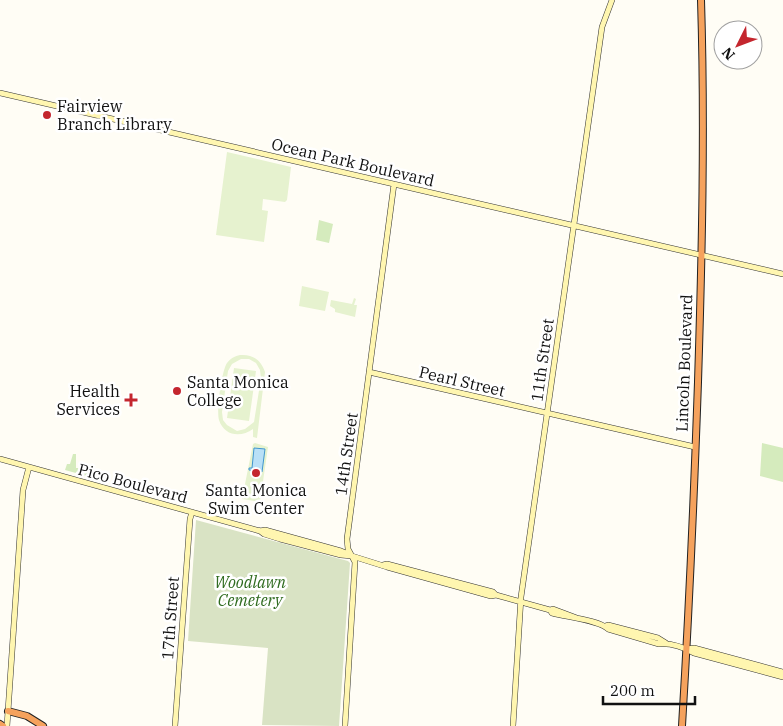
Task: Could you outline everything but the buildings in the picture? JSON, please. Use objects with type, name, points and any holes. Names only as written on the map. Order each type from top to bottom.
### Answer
[{"type":"highway","name":"Lincoln Boulevard","points":[[682,726],[692,551],[701,256],[703,166],[701,0]]},
{"type":"highway","points":[[8,713],[27,716],[43,726]]},
{"type":"highway","points":[[0,724],[5,726]]},
{"type":"street","name":"11th Street","points":[[514,726],[521,603],[602,28],[612,0]]},
{"type":"street","name":"Ocean Park Boulevard","points":[[0,93],[573,225],[701,256],[708,260],[783,275]]},
{"type":"street","name":"14th Street","points":[[345,726],[355,572],[355,562],[348,549],[347,539],[394,184]]},
{"type":"street","name":"Pearl Street","points":[[369,372],[695,447]]},
{"type":"street","name":"Pico Boulevard","points":[[0,459],[260,531],[265,530],[285,538],[342,551],[352,556],[491,596],[496,595],[550,610],[552,613],[605,626],[608,624],[783,678]]},
{"type":"street","points":[[5,726],[8,713],[22,500],[24,481],[29,467]]},
{"type":"street","name":"17th Street","points":[[175,726],[192,512]]},
{"type":"street","name":"Pico Boulevard","points":[[687,649],[694,648],[783,672]]},
{"type":"green space","points":[[227,152],[291,167],[287,200],[285,202],[263,199],[262,210],[268,211],[264,242],[216,235]]},
{"type":"green space","points":[[319,220],[333,224],[329,243],[316,240]]},
{"type":"green space","points":[[302,286],[329,292],[325,311],[299,306]]},
{"type":"green space","points":[[354,298],[356,299],[354,305],[357,305],[355,317],[335,312],[335,309],[330,306],[331,300],[352,304]]},
{"type":"green space","points":[[238,355],[245,355],[256,359],[265,372],[257,438],[253,437],[253,429],[243,434],[233,434],[221,425],[219,420],[221,381],[225,367],[230,360]],"holes":[[[241,359],[249,359],[256,363],[260,370],[261,378],[254,422],[245,429],[237,431],[223,420],[222,412],[228,371],[232,364]]]},
{"type":"green space","points":[[234,368],[256,371],[249,421],[227,418]]},
{"type":"green space","points":[[762,443],[783,448],[783,482],[760,476]]},
{"type":"green space","name":"Santa Monica Swim Center","points":[[253,444],[268,447],[260,502],[242,499]]},
{"type":"green space","points":[[73,454],[76,454],[76,468],[89,468],[90,471],[107,472],[108,482],[65,470],[67,464],[70,464]]},
{"type":"green space","name":"Woodlawn Cemetery","points":[[196,520],[350,563],[339,726],[262,725],[268,648],[188,641]]},
{"type":"water","points":[[254,448],[265,449],[262,472],[249,470],[249,468],[252,468]]},
{"type":"place","name":"Fairview Branch Library","points":[[47,115]]},
{"type":"place","name":"Santa Monica College","points":[[177,391]]},
{"type":"place","name":"Health Services","points":[[131,400]]},
{"type":"place","name":"Santa Monica Swim Center","points":[[256,473]]}]
